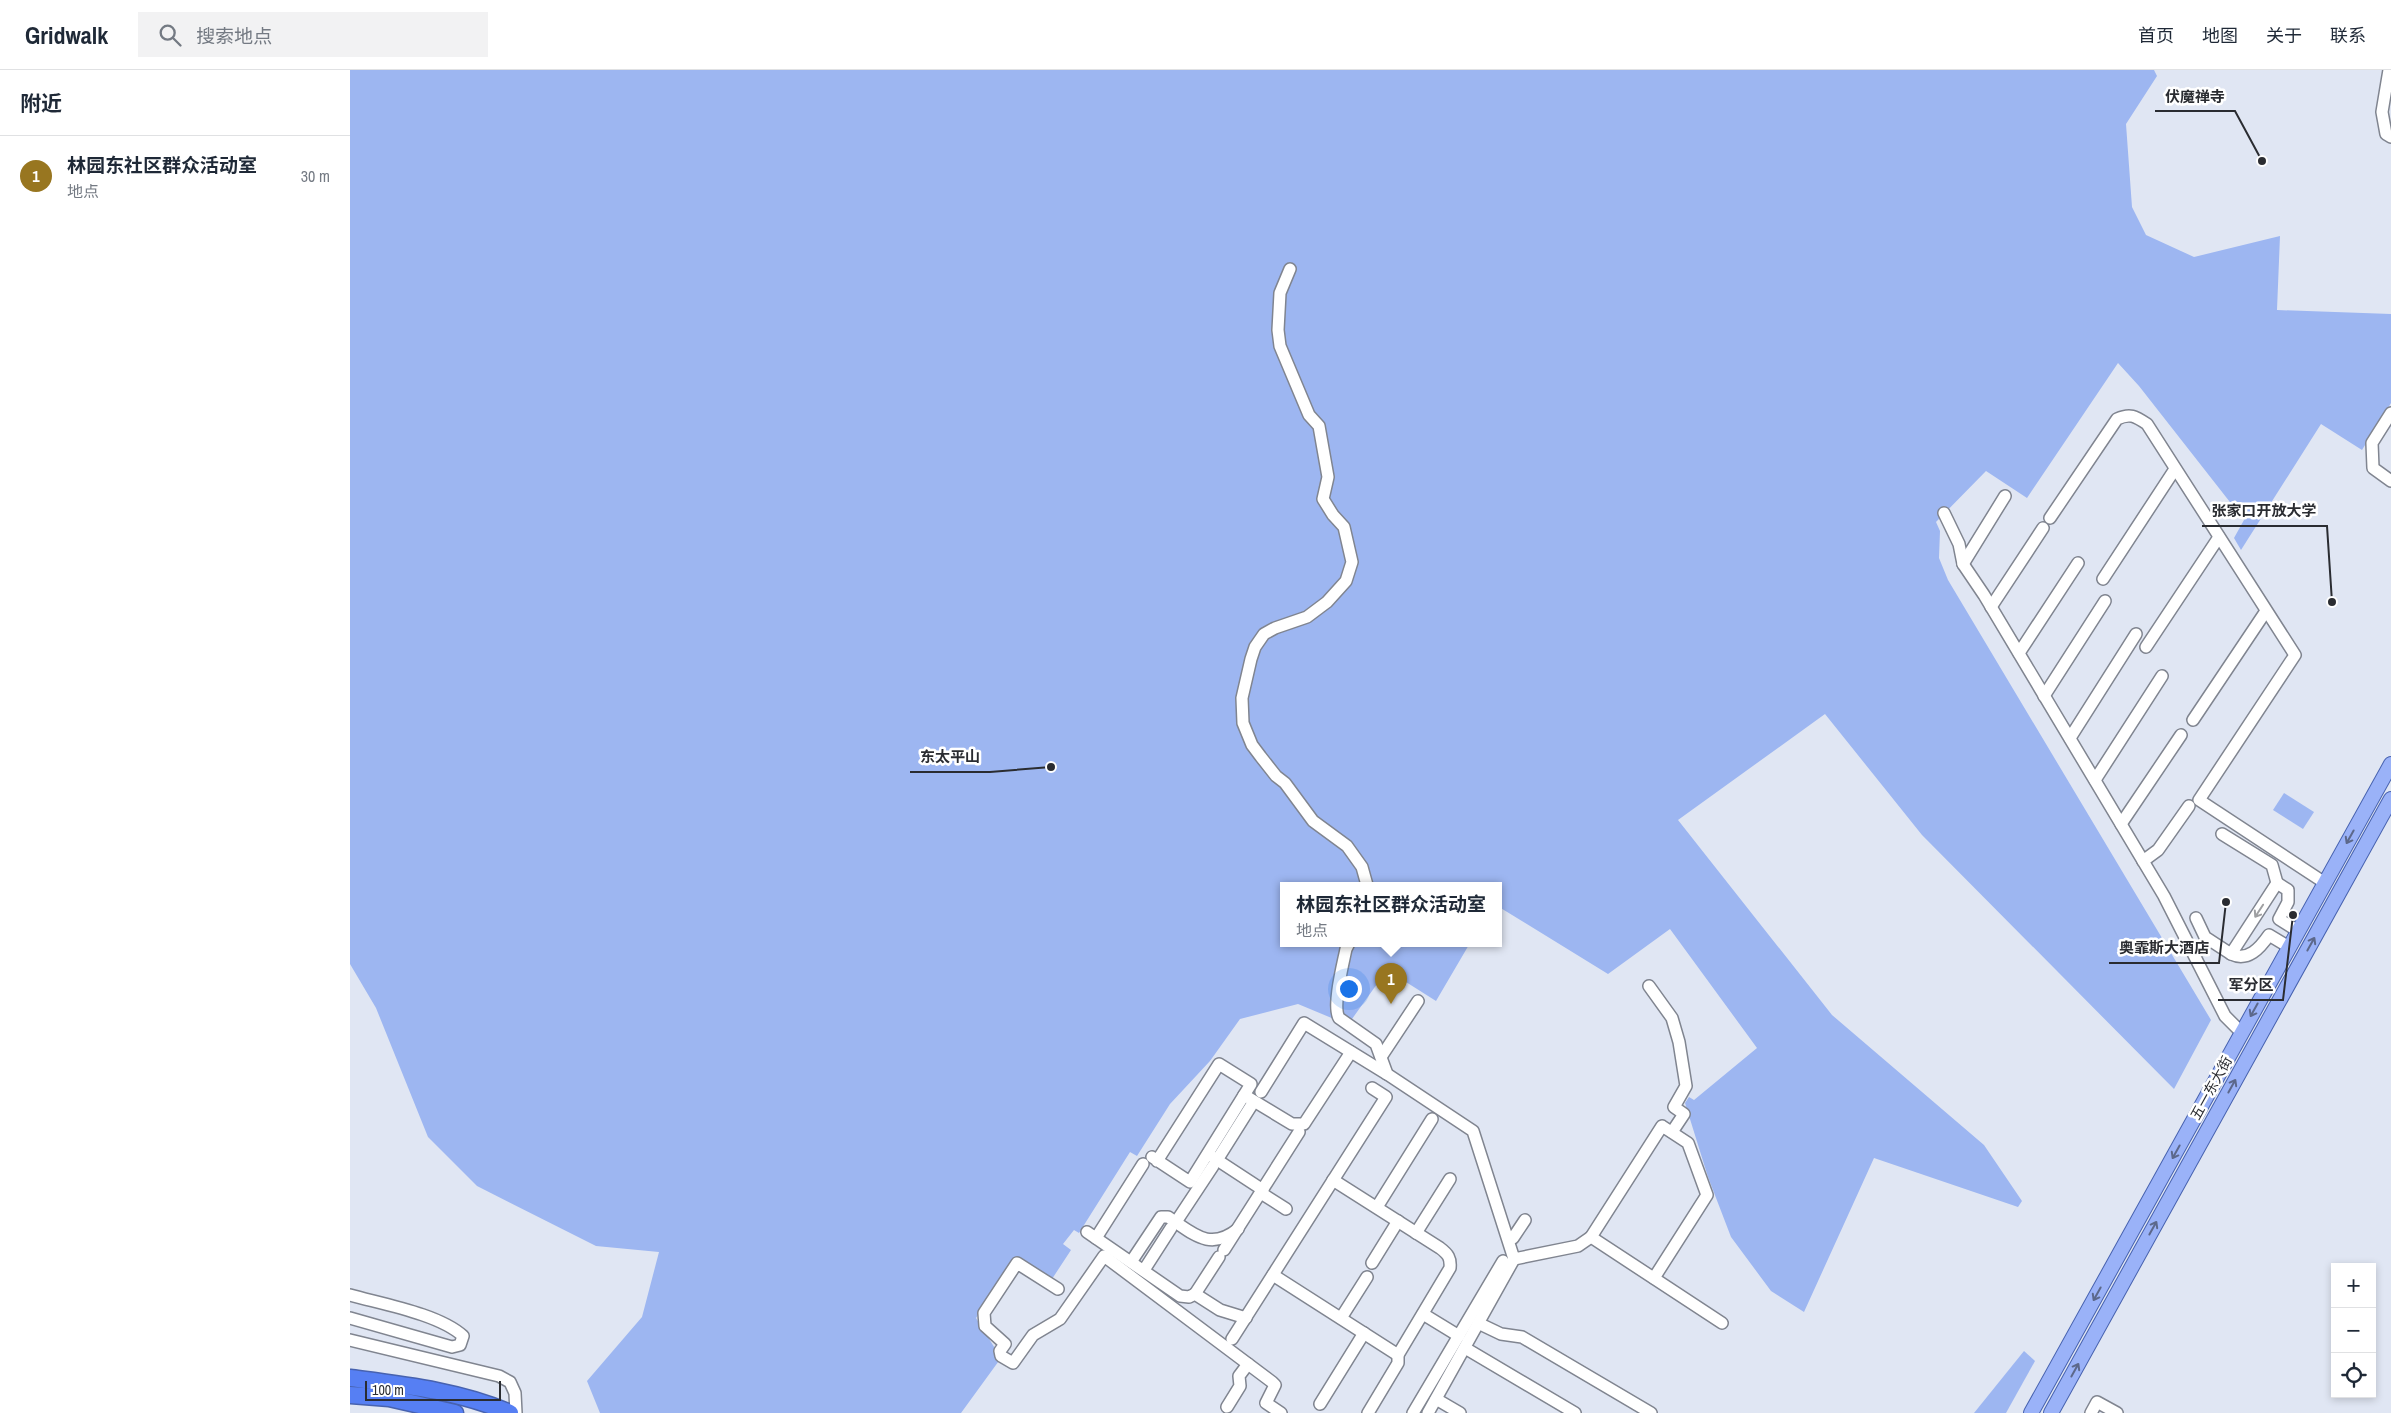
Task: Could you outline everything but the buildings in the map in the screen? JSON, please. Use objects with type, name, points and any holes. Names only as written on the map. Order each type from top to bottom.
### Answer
[{"type":"highway","points":[[350,1378],[422,1388],[510,1412]]},
{"type":"highway","points":[[350,1395],[389,1398],[455,1413]]},
{"type":"main road","name":"五一东大街","points":[[2031,1413],[2391,764]]},
{"type":"main road","name":"五一东大街","points":[[2051,1413],[2391,799]]},
{"type":"main road","points":[[2360,820],[2375,828]]},
{"type":"main road","points":[[2242,1033],[2257,1041]]},
{"type":"street","points":[[2389,70],[2382,112],[2386,134],[2391,138]]},
{"type":"street","points":[[1290,269],[1280,293],[1278,330],[1280,346],[1309,415],[1319,426],[1328,477],[1324,499],[1333,515],[1344,526],[1352,562],[1346,581],[1327,602],[1307,617],[1275,628],[1264,634],[1255,647],[1242,698],[1243,723],[1252,745],[1276,776],[1285,783],[1313,821],[1347,846],[1362,867],[1366,882]]},
{"type":"street","points":[[2391,413],[2372,443],[2373,468],[2391,481]]},
{"type":"street","points":[[2050,518],[2117,419],[2126,415],[2134,416],[2146,424],[2295,655],[2199,800],[2325,883]]},
{"type":"street","points":[[2103,578],[2175,469]]},
{"type":"street","points":[[1962,564],[2005,496]]},
{"type":"street","points":[[1944,513],[1959,544],[1962,564],[2019,653],[2164,896],[2225,1016],[2242,1033]]},
{"type":"street","points":[[1991,607],[2043,528]]},
{"type":"street","points":[[2146,647],[2219,537]]},
{"type":"street","points":[[2019,653],[2078,563]]},
{"type":"street","points":[[2044,696],[2105,601]]},
{"type":"street","points":[[2193,720],[2266,611]]},
{"type":"street","points":[[2070,738],[2136,634]]},
{"type":"street","points":[[2095,780],[2162,676]]},
{"type":"street","points":[[2121,824],[2181,735]]},
{"type":"street","points":[[2143,861],[2158,850],[2189,806]]},
{"type":"street","points":[[2222,834],[2272,864],[2277,883],[2288,890],[2289,897],[2279,919],[2298,931]]},
{"type":"street","points":[[2231,954],[2277,883]]},
{"type":"street","points":[[2196,918],[2206,937],[2231,954],[2242,958],[2263,943],[2269,935],[2289,947]]},
{"type":"street","points":[[1347,947],[1336,1013],[1339,1018],[1376,1044],[1387,1074]]},
{"type":"street","points":[[1648,986],[1672,1018],[1679,1042],[1686,1086],[1674,1107],[1684,1114],[1672,1132]]},
{"type":"street","points":[[1381,1057],[1418,1001]]},
{"type":"street","points":[[1262,1092],[1304,1023],[1387,1074],[1473,1131],[1504,1226],[1508,1260],[1478,1324],[1428,1413]]},
{"type":"street","points":[[1244,1095],[1292,1124],[1304,1124],[1351,1052]]},
{"type":"street","points":[[1151,1160],[1190,1182],[1213,1160],[1251,1084],[1219,1064],[1151,1160],[1092,1235],[1180,1296],[1189,1297],[1195,1294],[1299,1132]]},
{"type":"street","points":[[1232,1339],[1386,1097],[1372,1088]]},
{"type":"street","points":[[1144,1270],[1174,1225],[1213,1160],[1251,1106]]},
{"type":"street","points":[[1376,1207],[1432,1120]]},
{"type":"street","points":[[1414,1413],[1459,1336],[1508,1260],[1578,1246],[1591,1237],[1662,1126],[1688,1143],[1707,1194],[1654,1278]]},
{"type":"street","points":[[1213,1160],[1262,1191],[1286,1210]]},
{"type":"street","points":[[1416,1233],[1450,1179]]},
{"type":"street","points":[[1333,1180],[1446,1252],[1451,1261],[1450,1268],[1398,1354],[1398,1363],[1368,1413]]},
{"type":"street","points":[[1132,1262],[1161,1217],[1168,1217],[1174,1225],[1207,1240],[1223,1238],[1238,1229]]},
{"type":"street","points":[[1372,1263],[1398,1221]]},
{"type":"street","points":[[1504,1226],[1523,1223],[1513,1238]]},
{"type":"street","points":[[1591,1237],[1722,1323]]},
{"type":"street","points":[[1058,1289],[1017,1263],[984,1313],[985,1326],[1005,1344],[1000,1351],[1001,1356],[1013,1363],[1033,1334],[1060,1319],[1104,1256],[1275,1385],[1266,1403],[1281,1413]]},
{"type":"street","points":[[1273,1274],[1398,1354]]},
{"type":"street","points":[[1341,1318],[1368,1277]]},
{"type":"street","points":[[1195,1294],[1220,1310],[1246,1318]]},
{"type":"street","points":[[350,1295],[439,1320],[454,1328],[463,1336],[460,1345],[452,1347],[350,1318]]},
{"type":"street","points":[[1423,1314],[1459,1336]]},
{"type":"street","points":[[1478,1324],[1501,1334],[1522,1337],[1651,1413]]},
{"type":"street","points":[[1320,1404],[1364,1333]]},
{"type":"street","points":[[350,1340],[499,1376],[510,1382],[515,1393],[510,1412]]},
{"type":"street","points":[[1465,1348],[1575,1413]]},
{"type":"street","points":[[1229,1411],[1240,1386],[1239,1376],[1248,1364]]},
{"type":"street","points":[[1436,1399],[1460,1413]]},
{"type":"street","points":[[2091,1413],[2097,1402],[2117,1413]]},
{"type":"shaded area","points":[[350,70],[2154,70],[2157,76],[2126,124],[2132,207],[2146,235],[2194,257],[2280,236],[2277,310],[2391,314],[2391,403],[2362,450],[2321,424],[2241,550],[2234,538],[2244,520],[2139,386],[2118,363],[2027,498],[1986,471],[1936,522],[1940,531],[1939,558],[1948,580],[2211,1020],[2174,1089],[1922,835],[1825,714],[1678,820],[1832,1015],[1984,1145],[2022,1201],[2018,1207],[1874,1158],[1804,1312],[1771,1291],[1731,1237],[1708,1177],[1685,1103],[1689,1097],[1694,1100],[1757,1048],[1670,929],[1608,974],[1502,909],[1502,882],[1280,882],[1280,947],[1468,947],[1436,1001],[1387,970],[1352,1019],[1334,1019],[1298,1004],[1240,1019],[1210,1061],[1170,1104],[1137,1156],[1130,1152],[1079,1233],[1074,1230],[1063,1244],[1071,1250],[1052,1279],[1016,1258],[976,1318],[1001,1358],[961,1413],[600,1413],[587,1381],[642,1317],[659,1252],[596,1246],[477,1186],[428,1137],[376,1008],[350,964]]},
{"type":"shaded area","points":[[2284,793],[2314,812],[2303,829],[2273,810]]},
{"type":"shaded area","points":[[2024,1351],[2035,1361],[2006,1413],[1974,1413]]},
{"type":"place","name":"伏魔禅寺","points":[[2262,161]]},
{"type":"place","name":"张家口开放大学","points":[[2332,602]]},
{"type":"place","name":"东太平山","points":[[1051,767]]},
{"type":"place","name":"奥霏斯大酒店","points":[[2226,902]]},
{"type":"place","name":"军分区","points":[[2293,915]]},
{"type":"place","name":"林园东社区群众活动室","points":[[1391,1004]]}]
